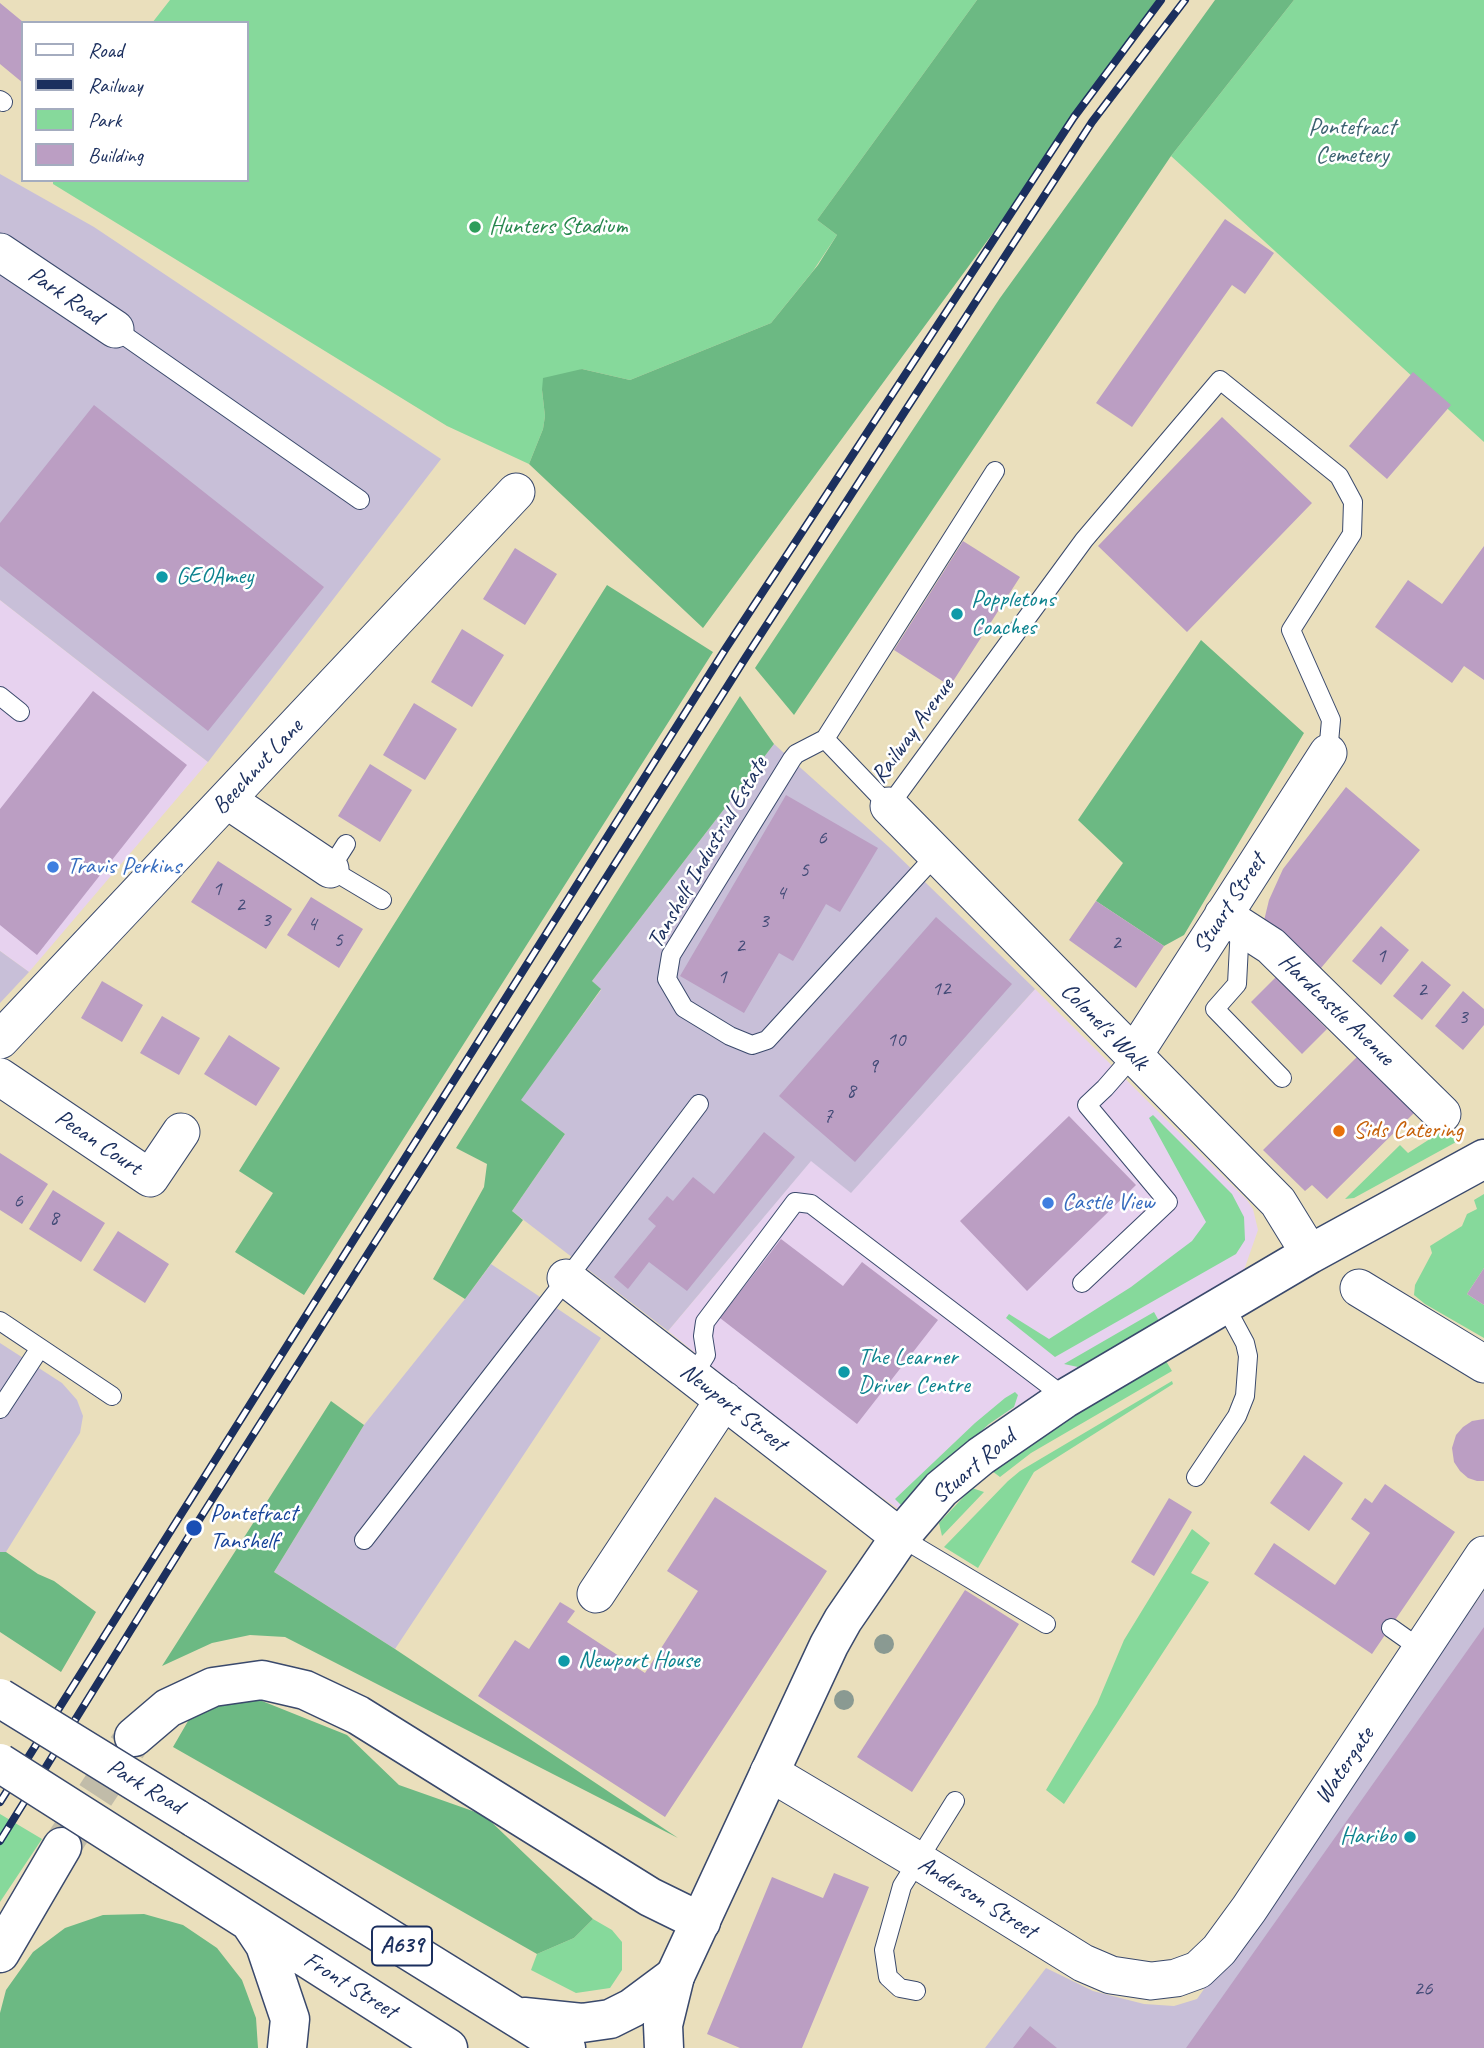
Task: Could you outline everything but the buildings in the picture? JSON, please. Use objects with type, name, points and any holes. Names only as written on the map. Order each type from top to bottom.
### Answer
[{"type":"main road","name":"Stuart Road","points":[[664,2048],[663,2025],[675,1976],[829,1645],[900,1537],[941,1489],[981,1456],[1064,1399],[1310,1254],[1484,1159]]},
{"type":"main road","points":[[134,1737],[169,1708],[214,1687],[262,1680],[305,1690],[358,1715],[650,1897],[701,1922]]},
{"type":"main road","name":"Park Road","points":[[0,1698],[515,2016]]},
{"type":"main road","name":"A639","points":[[0,1763],[251,1924]]},
{"type":"main road","points":[[0,1953],[62,1847]]},
{"type":"main road","points":[[251,1924],[265,1945],[290,2020],[287,2048]]},
{"type":"main road","name":"Front Street","points":[[251,1924],[448,2048]]},
{"type":"main road","points":[[515,2016],[582,2023],[610,2019],[632,2008],[675,1976]]},
{"type":"main road","name":"A639","points":[[515,2016],[566,2048]]},
{"type":"street","name":"Park Road","points":[[5,265],[115,329]]},
{"type":"street","name":"Beechnut Lane","points":[[0,1040],[516,492]]},
{"type":"street","name":"Stuart Street","points":[[1133,1056],[1232,920],[1328,753]]},
{"type":"street","points":[[227,800],[338,857]]},
{"type":"street","name":"Colonel's Walk","points":[[889,807],[1278,1202],[1310,1254]]},
{"type":"street","name":"Hardcastle Avenue","points":[[1232,920],[1271,946],[1442,1114]]},
{"type":"street","name":"Pecan Court","points":[[2,1083],[150,1178],[181,1132]]},
{"type":"street","name":"Newport Street","points":[[566,1278],[900,1537]]},
{"type":"street","points":[[1385,1292],[1484,1364]]},
{"type":"street","points":[[596,1594],[724,1400]]},
{"type":"street","name":"Watergate","points":[[1198,1970],[1219,1950],[1249,1909],[1484,1555]]},
{"type":"street","name":"Anderson Street","points":[[769,1772],[1083,1963],[1111,1975],[1151,1981],[1176,1978],[1198,1970]]},
{"type":"lane","points":[[115,329],[360,499]]},
{"type":"lane","name":"Railway Avenue","points":[[889,807],[1084,540],[1220,380],[1339,476],[1353,502],[1352,534],[1291,630],[1331,720],[1328,753]]},
{"type":"lane","points":[[889,807],[825,739],[995,471]]},
{"type":"lane","points":[[0,696],[20,712]]},
{"type":"lane","name":"Tanshelf Industrial Estate","points":[[825,739],[796,754],[792,759],[671,955],[667,979],[684,1008],[730,1036],[752,1045],[767,1040],[936,855]]},
{"type":"lane","points":[[338,857],[382,900]]},
{"type":"lane","points":[[1232,920],[1237,984],[1215,1009],[1282,1078]]},
{"type":"lane","points":[[1082,1283],[1168,1202],[1087,1105],[1133,1056]]},
{"type":"lane","points":[[364,1540],[699,1104]]},
{"type":"lane","points":[[693,1376],[706,1355],[703,1336],[705,1322],[795,1202],[811,1203],[1064,1399]]},
{"type":"lane","points":[[1196,1477],[1237,1416],[1245,1396],[1248,1356],[1245,1343],[1224,1304]]},
{"type":"lane","points":[[0,1321],[112,1396]]},
{"type":"lane","points":[[0,1409],[40,1348]]},
{"type":"lane","points":[[900,1537],[1046,1624]]},
{"type":"lane","points":[[1391,1628],[1422,1650]]},
{"type":"lane","points":[[916,1991],[900,1988],[888,1977],[884,1950],[902,1886],[955,1801]]},
{"type":"shaded area","points":[[0,174],[94,227],[441,459],[208,762],[0,600]]},
{"type":"shaded area","name":"Travis Perkins","points":[[0,600],[208,762],[29,972],[0,951]]},
{"type":"shaded area","points":[[774,744],[890,848],[1035,989],[851,1193],[811,1161],[668,1331],[512,1211],[565,1134],[520,1100],[601,990],[592,981]]},
{"type":"shaded area","points":[[0,951],[29,972],[0,1003]]},
{"type":"shaded area","points":[[1035,989],[1247,1200],[1253,1209],[1258,1230],[1243,1273],[1078,1367],[989,1424],[903,1512],[836,1466],[668,1331],[811,1160],[851,1192]]},
{"type":"shaded area","points":[[491,1264],[601,1338],[395,1649],[274,1572],[364,1425]]},
{"type":"shaded area","points":[[0,1343],[62,1383],[77,1400],[83,1416],[80,1433],[6,1552],[0,1552]]},
{"type":"shaded area","name":"Haribo","points":[[1484,1591],[1484,2048],[985,2048],[1046,1968],[1093,1991],[1144,2004],[1174,2006],[1197,1999]]},
{"type":"green space","name":"Hunters Stadium","points":[[170,0],[977,0],[817,220],[837,235],[813,271],[771,323],[630,380],[582,369],[542,390],[545,416],[543,429],[529,464],[447,426],[53,184],[248,182],[248,21],[154,21]]},
{"type":"green space","points":[[977,0],[1164,0],[703,628],[529,464],[543,429],[543,378],[582,369],[630,380],[771,323],[818,265],[837,235],[817,220]]},
{"type":"green space","points":[[1215,0],[1294,0],[1171,156],[794,715],[755,668],[1000,298]]},
{"type":"green space","name":"Pontefract Cemetery","points":[[1294,0],[1484,0],[1484,442],[1171,156]]},
{"type":"green space","points":[[607,585],[713,652],[304,1295],[235,1252],[273,1193],[239,1171]]},
{"type":"green space","points":[[1201,640],[1304,733],[1184,935],[1164,946],[1096,901],[1123,863],[1078,820]]},
{"type":"green space","points":[[740,696],[774,744],[592,981],[601,989],[521,1100],[565,1134],[512,1211],[523,1220],[465,1299],[433,1279],[484,1187],[487,1164],[456,1148]]},
{"type":"green space","points":[[1153,1115],[1232,1194],[1244,1217],[1245,1240],[1236,1254],[1055,1357],[1006,1318],[1009,1314],[1049,1339],[1131,1287],[1192,1241],[1206,1222],[1149,1118]]},
{"type":"green space","points":[[1447,1128],[1458,1141],[1354,1198],[1345,1199],[1400,1145],[1408,1153]]},
{"type":"green space","points":[[1484,1194],[1484,1268],[1467,1294],[1484,1305],[1484,1338],[1414,1295],[1415,1285],[1432,1253],[1430,1246],[1462,1226],[1467,1214],[1477,1209],[1474,1200]]},
{"type":"green space","points":[[1154,1312],[1159,1321],[1078,1367],[1064,1364]]},
{"type":"green space","points":[[1166,1361],[1172,1371],[1031,1453],[1000,1477],[992,1471],[1061,1419]]},
{"type":"green space","points":[[1172,1381],[1173,1384],[1034,1472],[978,1568],[944,1547],[1020,1471]]},
{"type":"green space","points":[[1015,1392],[1018,1395],[1014,1407],[989,1424],[901,1505],[895,1499],[975,1423]]},
{"type":"green space","points":[[331,1401],[364,1425],[274,1572],[395,1649],[678,1838],[285,1637],[250,1635],[212,1643],[162,1666]]},
{"type":"green space","points":[[972,1488],[984,1492],[942,1536],[939,1523]]},
{"type":"green space","points":[[1192,1529],[1210,1543],[1191,1573],[1209,1582],[1064,1804],[1046,1790],[1097,1704],[1124,1640]]},
{"type":"green space","points":[[0,1552],[6,1552],[38,1574],[54,1581],[96,1612],[61,1672],[0,1632]]},
{"type":"green space","points":[[247,1695],[347,1735],[399,1785],[484,1815],[593,1919],[574,1938],[537,1954],[173,1747],[195,1709]]},
{"type":"green space","points":[[0,1814],[42,1839],[0,1902]]},
{"type":"green space","points":[[144,1914],[183,1925],[217,1948],[242,1980],[256,2018],[258,2048],[0,2048],[0,2013],[6,1990],[33,1952],[65,1928],[103,1915]]},
{"type":"green space","points":[[593,1919],[612,1930],[622,1942],[622,1970],[610,1988],[576,1993],[531,1970],[537,1954],[574,1938]]},
{"type":"tunnel","points":[[64,1843],[131,1741]]},
{"type":"railway","points":[[0,1802],[726,648],[1074,117],[1161,0]]},
{"type":"railway","points":[[0,1841],[194,1528],[746,657],[1092,122],[1185,0]]},
{"type":"place","name":"Hunters Stadium","points":[[475,227]]},
{"type":"place","name":"GEOAmey","points":[[162,577]]},
{"type":"place","name":"Poppletons Coaches","points":[[957,614]]},
{"type":"place","name":"Travis Perkins","points":[[53,867]]},
{"type":"place","name":"Sids Catering","points":[[1339,1131]]},
{"type":"place","name":"Castle View","points":[[1048,1203]]},
{"type":"place","name":"The Learner Driver Centre","points":[[844,1372]]},
{"type":"place","name":"Pontefract Tanshelf","points":[[194,1528]]},
{"type":"place","name":"Newport House","points":[[564,1661]]},
{"type":"place","name":"Haribo","points":[[1410,1837]]}]
